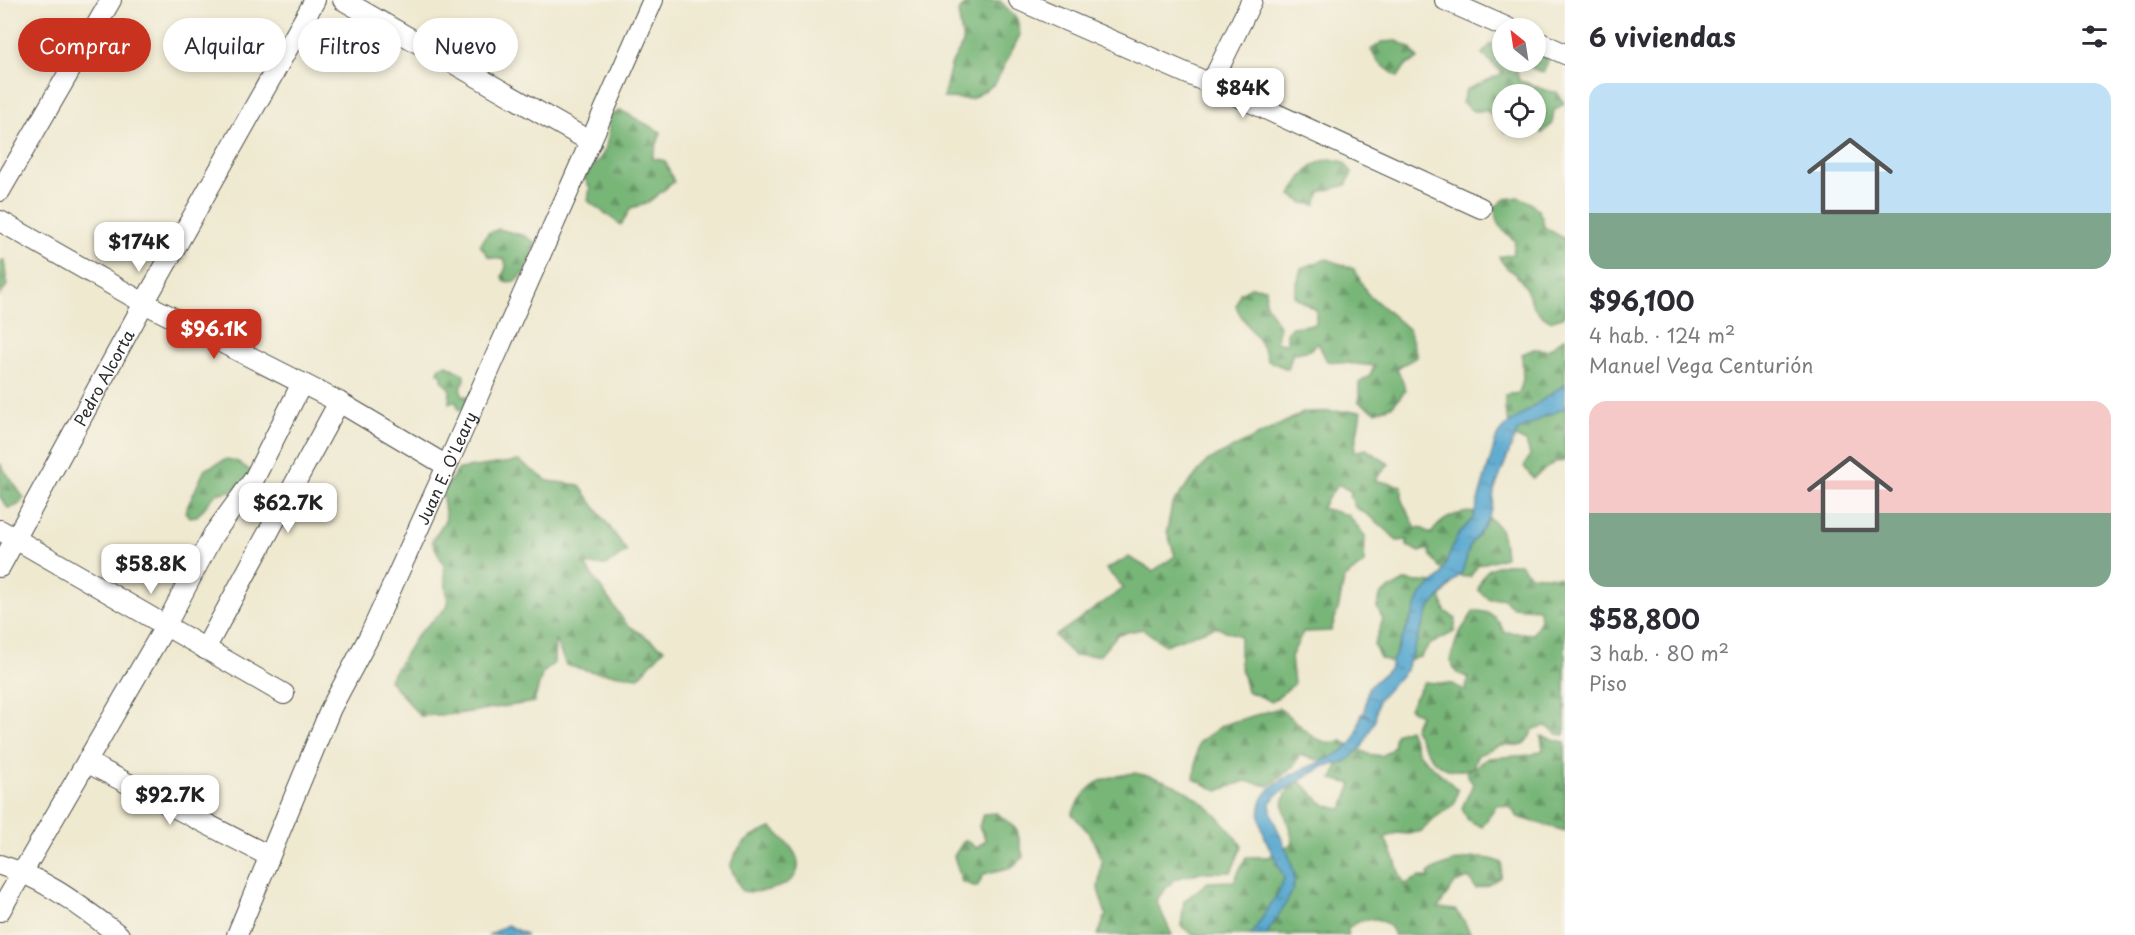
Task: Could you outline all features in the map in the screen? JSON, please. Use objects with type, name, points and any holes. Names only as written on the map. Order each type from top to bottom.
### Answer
[{"type":"street","points":[[0,191],[111,0]]},
{"type":"street","name":"Pedro Alcorta","points":[[0,567],[8,535],[144,303],[315,0]]},
{"type":"street","points":[[343,0],[591,142]]},
{"type":"street","name":"Juan E. O'Leary","points":[[237,935],[331,708],[370,635],[653,0]]},
{"type":"street","points":[[1019,0],[1211,84],[1481,208]]},
{"type":"street","points":[[1211,84],[1251,0]]},
{"type":"street","points":[[1445,0],[1492,21]]},
{"type":"street","points":[[1546,45],[1565,54]]},
{"type":"street","points":[[0,221],[144,303],[339,402],[447,465]]},
{"type":"street","points":[[0,911],[88,763],[166,625],[213,535],[254,479],[302,383]]},
{"type":"street","points":[[205,648],[339,402]]},
{"type":"street","points":[[8,535],[284,693]]},
{"type":"street","points":[[88,763],[268,856]]},
{"type":"street","points":[[0,866],[22,872],[54,886],[119,935]]},
{"type":"green space","points":[[971,0],[1000,1],[1017,19],[1020,35],[995,84],[971,99],[943,98],[951,65],[963,43],[958,12]]},
{"type":"green space","points":[[1397,41],[1410,48],[1418,59],[1405,66],[1398,77],[1378,62],[1371,50],[1382,42]]},
{"type":"green space","points":[[1492,44],[1492,63],[1482,54]]},
{"type":"green space","points":[[1517,72],[1519,81],[1529,84],[1492,84],[1492,116],[1488,111],[1473,111],[1462,103],[1466,90],[1503,73]]},
{"type":"green space","points":[[1546,91],[1557,92],[1564,103],[1554,111],[1552,124],[1546,129]]},
{"type":"green space","points":[[620,110],[661,132],[652,158],[665,161],[674,182],[647,203],[631,208],[621,225],[588,201],[590,188],[583,176],[597,163],[605,151],[609,118]]},
{"type":"green space","points":[[1330,159],[1344,162],[1352,173],[1346,185],[1320,192],[1316,205],[1303,203],[1291,195],[1298,182],[1311,167]]},
{"type":"green space","points":[[1519,197],[1537,208],[1544,227],[1565,239],[1565,313],[1562,317],[1550,321],[1537,311],[1523,284],[1499,257],[1513,254],[1515,241],[1501,227],[1494,208],[1505,199]]},
{"type":"green space","points":[[499,229],[525,236],[536,243],[527,269],[517,281],[505,282],[502,277],[506,267],[505,260],[489,257],[480,245],[488,233]]},
{"type":"green space","points":[[1327,259],[1354,269],[1367,293],[1409,330],[1417,357],[1397,368],[1406,390],[1393,405],[1376,412],[1359,402],[1359,383],[1369,376],[1375,366],[1327,361],[1318,343],[1310,350],[1293,352],[1288,369],[1268,361],[1262,346],[1236,306],[1240,293],[1251,287],[1266,288],[1265,302],[1279,326],[1276,343],[1287,343],[1287,332],[1292,327],[1316,324],[1316,310],[1294,296],[1301,268]]},
{"type":"green space","points":[[4,260],[7,285],[0,295],[0,261]]},
{"type":"green space","points":[[1565,337],[1565,461],[1555,462],[1533,478],[1524,467],[1530,455],[1526,442],[1513,436],[1505,410],[1505,395],[1519,393],[1523,380],[1522,354],[1534,349],[1548,350]]},
{"type":"green space","points":[[447,365],[463,374],[465,380],[460,388],[463,396],[471,397],[463,410],[459,410],[456,402],[449,403],[450,390],[442,380],[442,374],[438,373],[440,367]]},
{"type":"green space","points":[[1361,411],[1354,452],[1366,449],[1389,464],[1375,480],[1402,486],[1402,501],[1415,526],[1414,530],[1420,527],[1431,534],[1445,519],[1454,515],[1474,513],[1483,515],[1499,528],[1503,538],[1505,557],[1478,565],[1470,577],[1449,573],[1439,567],[1428,549],[1420,552],[1407,546],[1407,540],[1397,541],[1378,522],[1355,507],[1350,495],[1352,492],[1338,484],[1321,508],[1348,515],[1365,536],[1364,563],[1344,579],[1331,631],[1303,632],[1291,657],[1294,684],[1272,702],[1247,691],[1240,664],[1240,636],[1215,627],[1165,645],[1143,629],[1118,634],[1100,655],[1074,656],[1055,636],[1124,588],[1106,569],[1129,557],[1153,571],[1175,556],[1167,531],[1172,504],[1207,461],[1305,412]]},
{"type":"green space","points":[[227,459],[238,462],[252,472],[238,489],[216,494],[197,516],[189,517],[185,512],[205,469]]},
{"type":"green space","points":[[519,461],[548,481],[579,485],[627,551],[606,565],[585,565],[626,624],[664,649],[639,677],[594,672],[566,665],[555,639],[554,663],[542,674],[534,702],[457,714],[420,716],[389,680],[417,635],[448,606],[444,566],[432,541],[446,519],[442,491],[459,469]]},
{"type":"green space","points":[[0,464],[24,498],[13,507],[8,508],[0,497]]},
{"type":"green space","points":[[1506,564],[1520,564],[1530,575],[1558,577],[1565,581],[1565,735],[1558,734],[1546,726],[1534,729],[1523,744],[1495,748],[1478,755],[1472,768],[1451,770],[1436,762],[1424,747],[1414,728],[1420,715],[1409,708],[1424,682],[1453,684],[1465,691],[1469,678],[1457,673],[1450,661],[1458,635],[1474,611],[1485,612],[1493,616],[1504,632],[1533,634],[1540,622],[1539,609],[1512,607],[1503,598],[1489,599],[1478,590],[1487,571]]},
{"type":"green space","points":[[1404,581],[1452,584],[1441,597],[1445,611],[1456,619],[1454,632],[1429,645],[1420,657],[1393,663],[1380,658],[1374,645],[1383,619],[1377,607],[1381,594]]},
{"type":"green space","points":[[1279,708],[1301,726],[1301,730],[1304,729],[1315,738],[1328,743],[1342,741],[1368,754],[1382,756],[1393,748],[1395,734],[1409,729],[1418,753],[1458,790],[1454,804],[1432,820],[1422,831],[1409,834],[1396,833],[1384,838],[1408,891],[1407,883],[1420,877],[1430,877],[1428,873],[1465,859],[1484,858],[1502,863],[1501,877],[1489,885],[1476,889],[1469,878],[1455,883],[1438,908],[1455,910],[1471,935],[1394,935],[1385,923],[1374,919],[1354,924],[1348,928],[1348,935],[1193,935],[1181,926],[1184,901],[1208,882],[1234,881],[1246,857],[1269,857],[1293,843],[1283,802],[1290,788],[1298,781],[1321,802],[1342,809],[1352,784],[1332,779],[1338,765],[1299,755],[1293,767],[1269,786],[1245,781],[1218,791],[1194,779],[1198,743],[1223,725]]},
{"type":"green space","points":[[1541,736],[1565,742],[1565,831],[1518,817],[1510,807],[1497,804],[1482,827],[1468,820],[1462,808],[1473,784],[1466,772],[1488,758],[1531,755],[1543,750]]},
{"type":"green space","points":[[1134,773],[1168,782],[1196,798],[1220,819],[1242,846],[1231,872],[1202,872],[1174,879],[1156,900],[1172,935],[1098,935],[1106,915],[1098,889],[1102,861],[1090,834],[1072,814],[1084,795],[1096,783]]},
{"type":"green space","points":[[997,813],[1017,830],[1023,857],[1012,867],[984,874],[977,887],[962,882],[954,856],[965,839],[976,848],[986,840],[979,827],[983,814]]},
{"type":"green space","points":[[772,828],[797,857],[797,871],[793,878],[778,887],[750,892],[742,891],[730,867],[736,852],[757,834]]},
{"type":"water","points":[[1565,384],[1565,408],[1517,432],[1494,491],[1492,510],[1470,545],[1463,571],[1429,609],[1406,670],[1378,700],[1375,720],[1362,747],[1345,762],[1324,766],[1276,795],[1270,803],[1275,824],[1292,865],[1294,885],[1286,903],[1266,935],[1251,935],[1279,892],[1284,878],[1262,827],[1261,803],[1269,790],[1281,780],[1330,758],[1344,750],[1353,741],[1361,714],[1370,717],[1364,714],[1368,688],[1389,669],[1421,595],[1441,576],[1456,538],[1473,518],[1497,436],[1503,428]]},
{"type":"water","points":[[507,925],[527,935],[489,935]]}]
